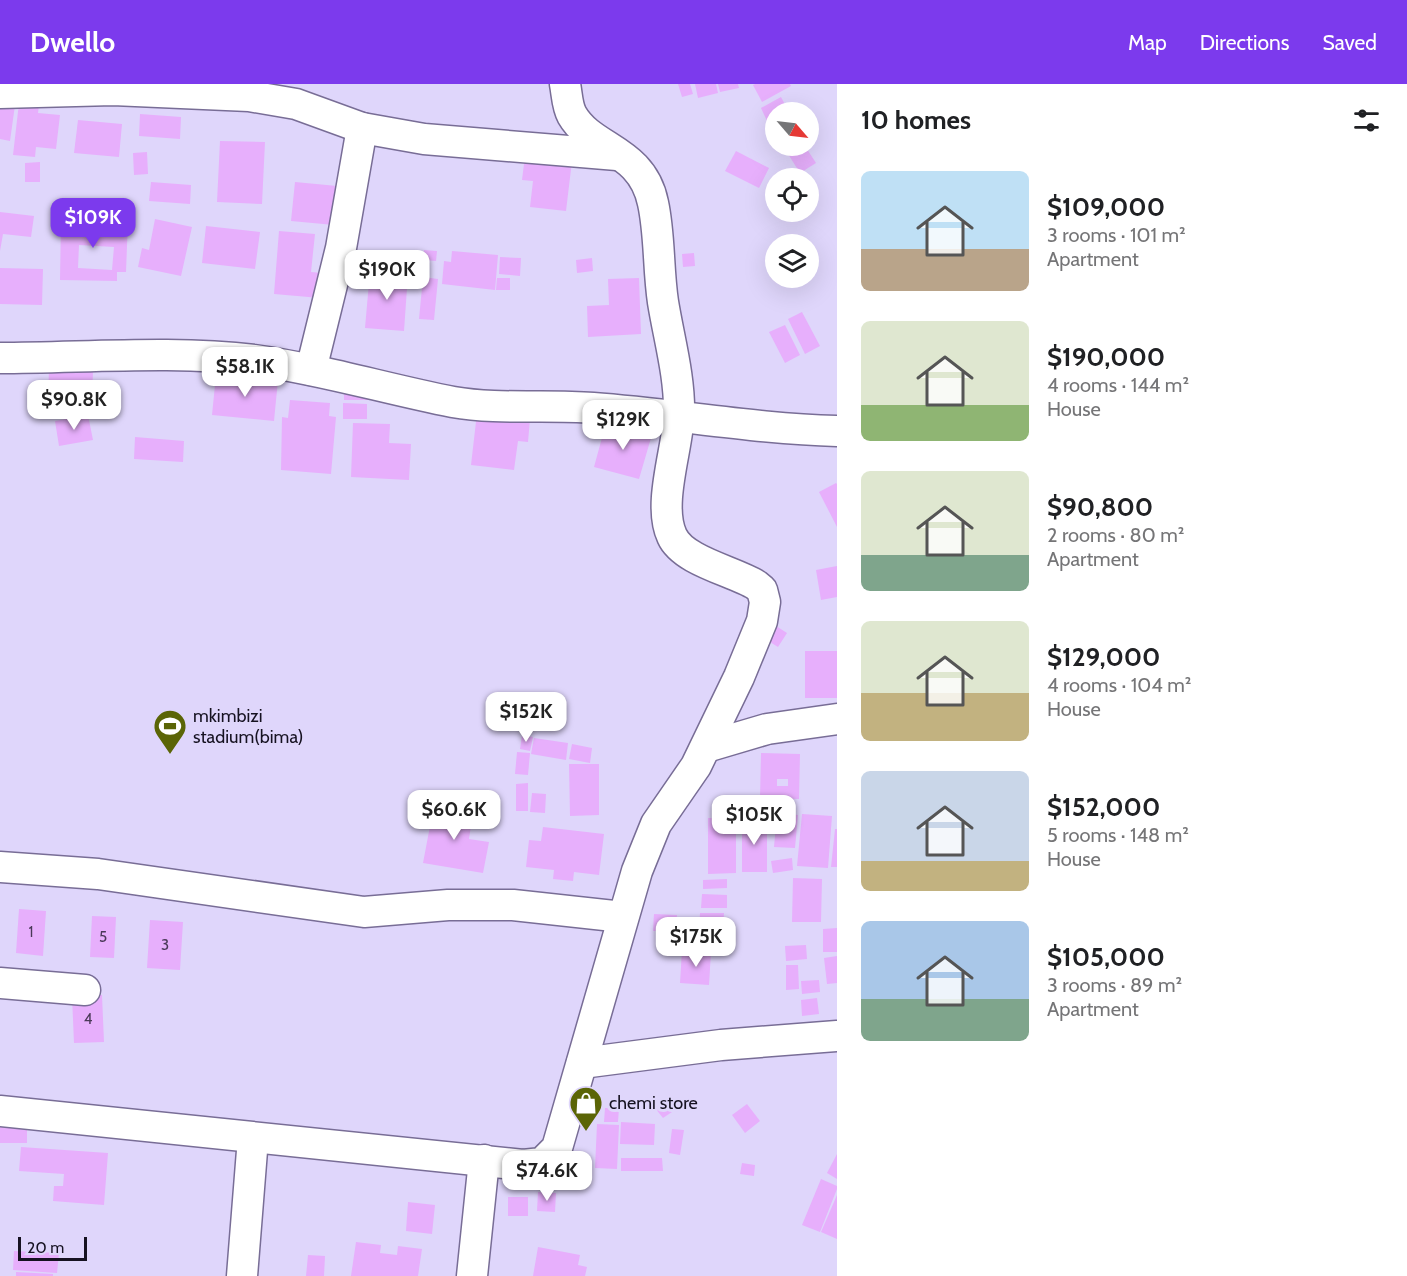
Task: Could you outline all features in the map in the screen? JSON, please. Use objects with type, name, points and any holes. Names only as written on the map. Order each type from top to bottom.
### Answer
[{"type":"street","points":[[0,1112],[523,1165],[542,1163],[554,1154],[637,871],[656,824],[696,766],[706,747],[758,631],[765,602],[762,590],[756,585],[683,550],[672,537],[668,512],[669,486],[679,416],[653,203],[644,180],[624,156],[585,130],[573,117],[565,84]]},
{"type":"street","points":[[0,93],[113,87],[249,96],[296,104],[362,128],[424,139],[624,156]]},
{"type":"street","points":[[311,369],[341,248],[362,128]]},
{"type":"street","points":[[0,358],[200,357],[253,360],[311,369],[455,402],[509,406],[579,407],[743,424],[837,430]]},
{"type":"street","points":[[706,747],[767,729],[837,719]]},
{"type":"street","points":[[0,867],[98,873],[364,912],[448,905],[513,905],[623,917]]},
{"type":"street","points":[[0,983],[85,990]]},
{"type":"street","points":[[582,1063],[721,1045],[837,1036]]},
{"type":"street","points":[[242,1276],[253,1138]]},
{"type":"street","points":[[472,1276],[484,1160]]},
{"type":"building","points":[[678,84],[690,84],[693,94],[682,97]]},
{"type":"building","points":[[695,84],[716,84],[718,93],[698,98]]},
{"type":"building","points":[[718,84],[738,84],[739,88],[720,92]]},
{"type":"building","points":[[790,84],[791,86],[762,102],[753,85]]},
{"type":"building","points":[[781,97],[784,102],[772,102]]},
{"type":"building","points":[[19,103],[39,105],[38,113],[60,115],[56,149],[36,147],[35,157],[13,155]]},
{"type":"building","points":[[0,104],[15,105],[10,141],[0,139]]},
{"type":"building","points":[[140,114],[181,117],[180,139],[139,136]]},
{"type":"building","points":[[78,120],[122,124],[119,157],[74,153]]},
{"type":"building","points":[[220,141],[265,142],[262,204],[217,202]]},
{"type":"building","points":[[736,151],[769,168],[765,168],[765,176],[759,188],[725,171]]},
{"type":"building","points":[[147,152],[148,174],[134,175],[133,153]]},
{"type":"building","points":[[525,156],[572,161],[566,211],[530,207],[533,181],[522,180]]},
{"type":"building","points":[[789,156],[811,156],[816,163],[808,168],[797,168]]},
{"type":"building","points":[[40,162],[40,182],[25,182],[25,163]]},
{"type":"building","points":[[151,182],[191,185],[190,204],[149,201]]},
{"type":"building","points":[[295,182],[337,186],[334,225],[291,221]]},
{"type":"building","points":[[0,212],[34,216],[31,237],[3,234],[0,251]]},
{"type":"building","points":[[61,219],[128,220],[126,272],[117,272],[117,281],[60,280]],"holes":[[[79,245],[114,247],[112,270],[78,268]]]},
{"type":"building","points":[[155,219],[192,227],[181,276],[138,267],[142,248],[149,250]]},
{"type":"building","points":[[206,226],[260,232],[255,269],[202,263]]},
{"type":"building","points":[[279,231],[315,234],[311,272],[322,273],[320,298],[274,294]]},
{"type":"building","points":[[424,250],[437,251],[436,261],[423,260]]},
{"type":"building","points":[[452,251],[498,255],[495,290],[442,284],[444,261],[451,262]]},
{"type":"building","points":[[694,253],[695,266],[683,267],[682,254]]},
{"type":"building","points":[[500,257],[521,258],[520,276],[499,274]]},
{"type":"building","points":[[592,258],[593,271],[577,273],[576,260]]},
{"type":"building","points":[[0,268],[43,269],[42,305],[0,304]]},
{"type":"building","points":[[370,271],[408,274],[404,331],[365,328]]},
{"type":"building","points":[[423,277],[438,279],[434,320],[419,319]]},
{"type":"building","points":[[497,278],[510,278],[510,290],[496,290]]},
{"type":"building","points":[[639,278],[641,334],[588,337],[587,306],[609,305],[608,279]]},
{"type":"building","points":[[802,312],[820,346],[805,354],[788,319]]},
{"type":"building","points":[[785,325],[800,355],[785,363],[769,332]]},
{"type":"building","points":[[49,369],[93,371],[92,400],[48,399]]},
{"type":"building","points":[[216,375],[278,380],[274,421],[212,415]]},
{"type":"building","points":[[344,386],[375,387],[374,400],[344,400]]},
{"type":"building","points":[[290,400],[330,403],[329,416],[336,417],[331,474],[281,470],[282,417],[288,418]]},
{"type":"building","points":[[343,403],[367,404],[367,419],[343,419]]},
{"type":"building","points":[[477,413],[530,419],[528,442],[518,441],[514,470],[471,465]]},
{"type":"building","points":[[88,415],[93,440],[59,446],[55,421]]},
{"type":"building","points":[[611,421],[636,428],[635,434],[651,438],[639,479],[594,467],[603,434],[607,435]]},
{"type":"building","points":[[353,423],[390,424],[389,443],[411,444],[409,480],[351,477]]},
{"type":"building","points":[[135,437],[184,441],[183,462],[134,459]]},
{"type":"building","points":[[837,484],[837,527],[819,492]]},
{"type":"building","points":[[837,566],[837,597],[821,600],[816,570]]},
{"type":"building","points":[[773,624],[787,633],[778,647],[765,639]]},
{"type":"building","points":[[805,651],[837,651],[837,698],[805,698]]},
{"type":"building","points":[[522,735],[533,737],[530,751],[520,749]]},
{"type":"building","points":[[534,738],[568,743],[566,760],[531,754]]},
{"type":"building","points":[[572,744],[592,748],[590,763],[569,759]]},
{"type":"building","points":[[517,752],[530,753],[528,775],[515,774]]},
{"type":"building","points":[[761,753],[800,754],[799,799],[760,798]],"holes":[[[777,779],[788,779],[788,786],[777,786]]]},
{"type":"building","points":[[569,764],[599,764],[599,815],[570,816]]},
{"type":"building","points":[[528,783],[528,811],[516,811],[516,784]]},
{"type":"building","points":[[532,793],[546,794],[545,813],[530,812]]},
{"type":"building","points":[[434,805],[473,812],[469,839],[489,842],[483,873],[423,863]]},
{"type":"building","points":[[777,813],[798,815],[795,848],[774,847]]},
{"type":"building","points":[[802,814],[832,816],[828,868],[797,866]]},
{"type":"building","points":[[708,818],[736,818],[736,873],[708,874]]},
{"type":"building","points":[[742,821],[767,821],[767,872],[742,872]]},
{"type":"building","points":[[543,827],[604,834],[599,875],[574,872],[573,881],[553,879],[554,870],[526,867],[529,840],[541,841]]},
{"type":"building","points":[[835,829],[837,829],[837,867],[831,867]]},
{"type":"building","points":[[792,858],[793,870],[773,873],[771,861]]},
{"type":"building","points":[[793,878],[822,879],[821,922],[792,922]]},
{"type":"building","points":[[727,879],[727,888],[703,889],[703,880]]},
{"type":"building","points":[[702,894],[727,895],[727,908],[701,908]]},
{"type":"building","points":[[19,909],[46,911],[43,956],[16,953]]},
{"type":"building","points":[[700,913],[724,913],[723,932],[699,931]]},
{"type":"building","points":[[654,914],[677,915],[676,932],[653,931]]},
{"type":"building","points":[[92,916],[116,917],[114,958],[90,957]]},
{"type":"building","points":[[150,920],[183,922],[180,970],[147,968]]},
{"type":"building","points":[[837,928],[837,952],[823,952],[823,929]]},
{"type":"building","points":[[806,945],[807,959],[786,961],[785,946]]},
{"type":"building","points":[[682,950],[711,952],[709,985],[680,983]]},
{"type":"building","points":[[837,956],[837,983],[827,984],[824,958]]},
{"type":"building","points":[[786,965],[798,965],[799,989],[786,990]]},
{"type":"building","points":[[819,980],[820,992],[802,994],[801,981]]},
{"type":"building","points":[[102,995],[104,1042],[74,1043],[72,996]]},
{"type":"building","points":[[817,998],[819,1014],[802,1016],[801,1000]]},
{"type":"building","points":[[664,1101],[672,1112],[663,1118],[655,1108]]},
{"type":"building","points":[[747,1104],[760,1121],[745,1133],[732,1115]]},
{"type":"building","points":[[605,1108],[619,1108],[618,1122],[604,1122]]},
{"type":"building","points":[[27,1122],[27,1143],[0,1143],[0,1123]]},
{"type":"building","points":[[621,1122],[655,1124],[654,1145],[620,1144]]},
{"type":"building","points":[[597,1124],[619,1125],[617,1169],[595,1168]]},
{"type":"building","points":[[672,1129],[684,1130],[680,1155],[669,1153]]},
{"type":"building","points":[[21,1147],[108,1153],[104,1205],[53,1201],[54,1186],[63,1186],[64,1174],[19,1171]]},
{"type":"building","points":[[837,1154],[837,1179],[827,1173]]},
{"type":"building","points":[[621,1158],[662,1158],[663,1171],[621,1171]]},
{"type":"building","points":[[742,1163],[755,1165],[754,1176],[740,1174]]},
{"type":"building","points":[[821,1179],[837,1186],[837,1189],[820,1232],[802,1225]]},
{"type":"building","points":[[538,1192],[556,1193],[555,1212],[537,1211]]},
{"type":"building","points":[[837,1195],[837,1239],[821,1232]]},
{"type":"building","points":[[508,1197],[528,1197],[528,1216],[508,1216]]},
{"type":"building","points":[[408,1202],[435,1205],[432,1234],[406,1231]]},
{"type":"building","points":[[356,1242],[381,1245],[380,1253],[397,1255],[398,1246],[422,1249],[418,1276],[351,1276]]},
{"type":"building","points":[[538,1247],[580,1255],[578,1265],[587,1267],[585,1276],[533,1276]]},
{"type":"building","points":[[14,1251],[59,1253],[57,1273],[13,1270]]},
{"type":"building","points":[[308,1255],[325,1256],[324,1276],[306,1276]]},
{"type":"building","points":[[16,1272],[53,1274],[53,1276],[16,1276]]},
{"type":"place","name":"mkimbizi stadium(bima)","points":[[170,755]]},
{"type":"place","name":"chemi store","points":[[586,1132]]}]
